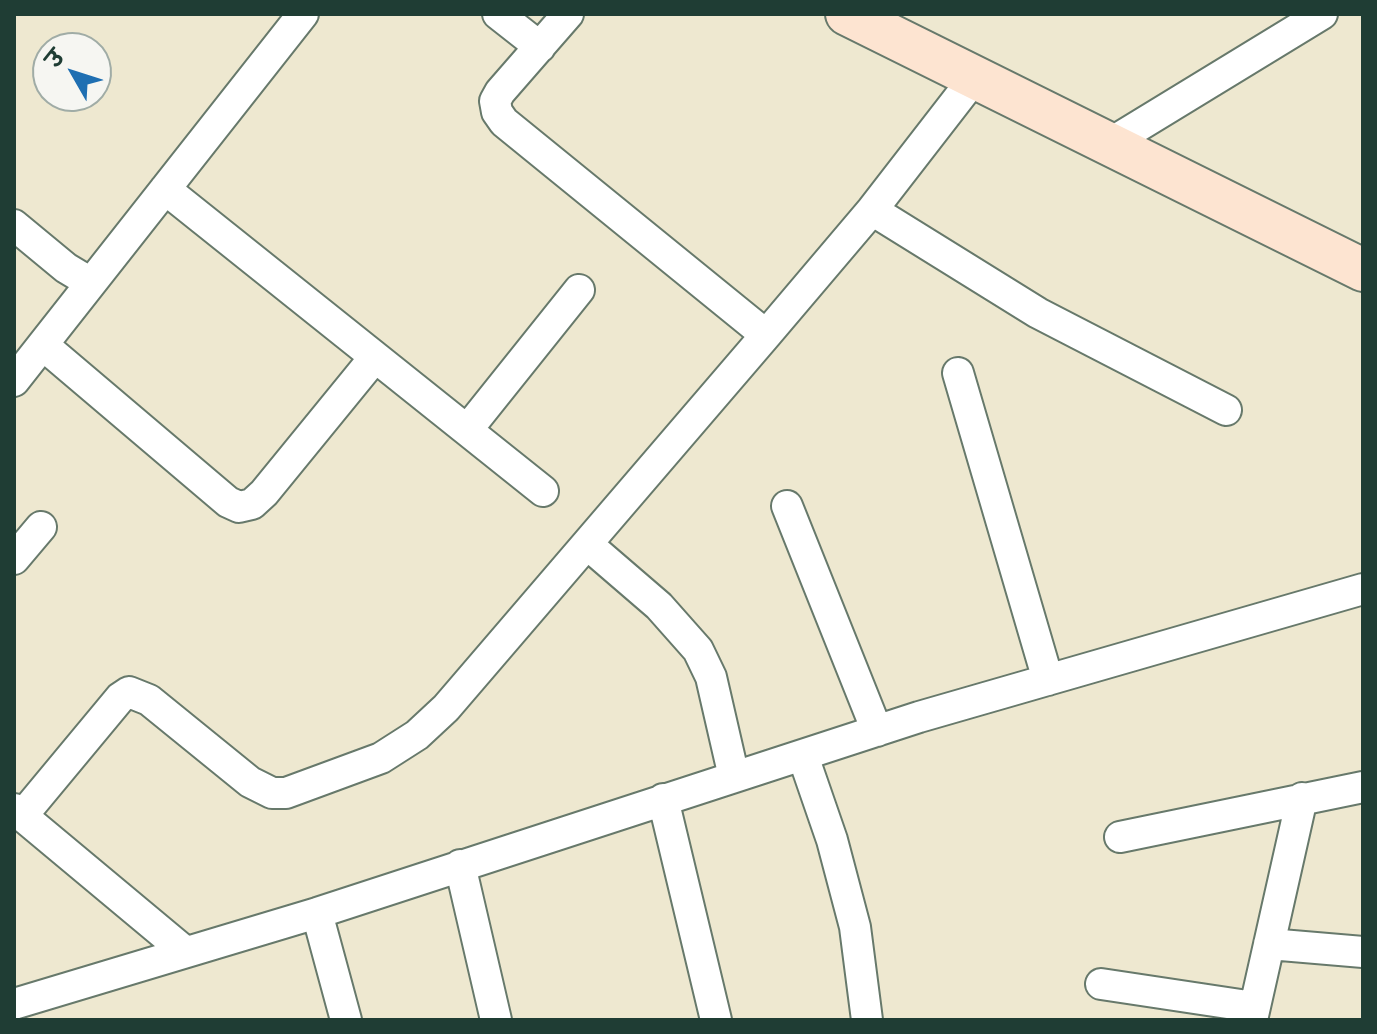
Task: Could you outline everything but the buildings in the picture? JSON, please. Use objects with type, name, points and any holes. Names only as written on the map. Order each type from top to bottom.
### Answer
[{"type":"main road","points":[[866,18],[975,77],[1363,270]]},
{"type":"street","points":[[14,381],[303,14]]},
{"type":"street","points":[[498,14],[540,47]]},
{"type":"street","points":[[568,14],[495,101],[504,122],[766,335]]},
{"type":"street","points":[[1109,144],[1322,14]]},
{"type":"street","points":[[183,950],[18,813],[120,698],[129,692],[149,700],[250,782],[272,793],[286,793],[381,758],[417,735],[446,708],[766,335],[872,210],[975,77]]},
{"type":"street","points":[[165,189],[543,491]]},
{"type":"street","points":[[872,210],[1038,313],[1226,410]]},
{"type":"street","points":[[14,225],[66,268],[91,283]]},
{"type":"street","points":[[467,430],[579,290]]},
{"type":"street","points":[[43,345],[228,502],[239,507],[252,504],[264,493],[375,357]]},
{"type":"street","points":[[958,373],[1048,680]]},
{"type":"street","points":[[787,506],[877,731]]},
{"type":"street","points":[[14,559],[41,527]]},
{"type":"street","points":[[587,544],[659,606],[698,650],[711,677],[734,777]]},
{"type":"street","points":[[14,1004],[183,950],[317,913],[877,731],[1363,589]]},
{"type":"street","points":[[803,756],[832,840],[855,927],[867,1020]]},
{"type":"street","points":[[1120,837],[1363,787]]},
{"type":"street","points":[[1101,984],[1253,1014],[1302,798]]},
{"type":"street","points":[[663,799],[716,1020]]},
{"type":"street","points":[[460,865],[496,1020]]},
{"type":"street","points":[[317,913],[346,1020]]},
{"type":"street","points":[[1269,944],[1363,952]]}]
